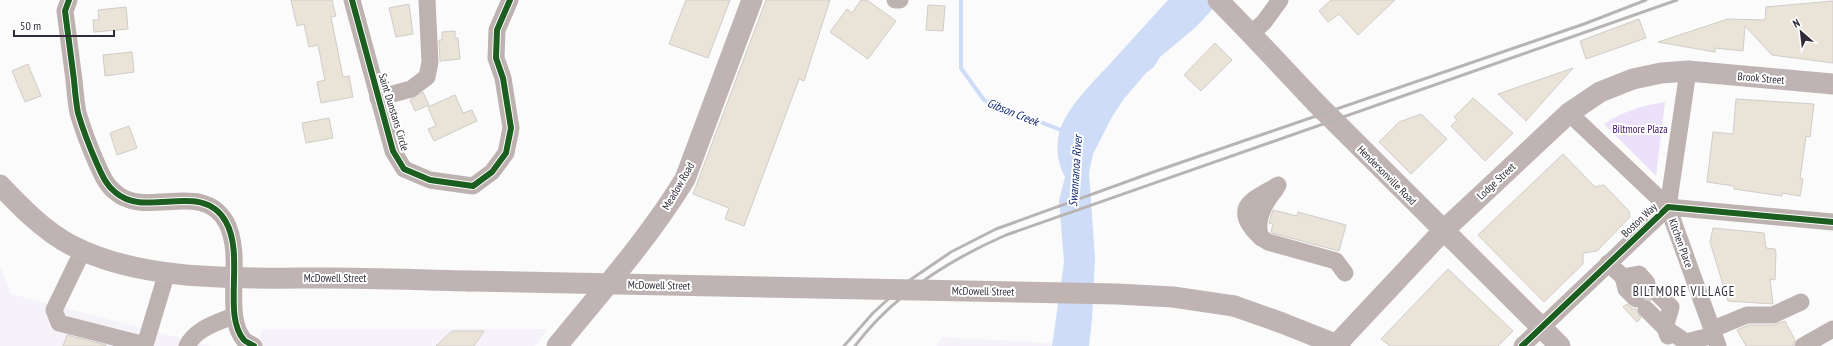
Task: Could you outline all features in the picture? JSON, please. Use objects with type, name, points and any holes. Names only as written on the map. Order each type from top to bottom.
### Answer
[{"type":"main road","name":"Meadow Road","points":[[557,346],[649,231],[670,202],[684,179],[752,0]]},
{"type":"main road","name":"Hendersonville Road","points":[[1218,0],[1316,103],[1560,346]]},
{"type":"main road","name":"Lodge Street","points":[[1337,345],[1443,231],[1569,112],[1600,92],[1634,79],[1661,73],[1688,71]]},
{"type":"main road","name":"Brook Street","points":[[1688,71],[1833,84]]},
{"type":"main road","name":"McDowell Street","points":[[0,185],[23,209],[46,228],[71,245],[110,261],[149,270],[235,278],[469,281],[1124,294],[1173,297],[1234,306],[1337,345]]},
{"type":"street","points":[[69,0],[65,11],[78,112],[102,176],[116,193],[132,200],[151,203],[182,200],[197,202],[216,209],[226,221],[234,250],[234,316],[238,330],[244,340],[254,346]]},
{"type":"street","name":"Saint Dunstans Circle","points":[[352,0],[393,151],[404,169],[430,180],[473,186],[492,172],[506,154],[511,128],[503,78],[496,58],[497,30],[510,0]]},
{"type":"street","points":[[378,98],[411,89],[427,77],[430,62],[429,24],[426,0]]},
{"type":"street","points":[[895,0],[900,0]]},
{"type":"street","points":[[1252,34],[1264,22],[1280,0]]},
{"type":"street","points":[[1668,207],[1688,71]]},
{"type":"street","points":[[1569,112],[1668,207]]},
{"type":"street","points":[[1278,185],[1251,201],[1247,207],[1246,214],[1250,226],[1261,238],[1268,242],[1336,261],[1345,273]]},
{"type":"street","name":"Boston Way","points":[[1522,346],[1668,207],[1833,222]]},
{"type":"street","name":"Kitchen Place","points":[[1668,207],[1715,337]]},
{"type":"street","points":[[82,250],[54,310],[59,323],[144,346],[167,272]]},
{"type":"street","points":[[1608,263],[1623,277],[1635,279],[1667,322],[1686,342],[1715,337],[1747,315],[1773,315],[1801,302]]},
{"type":"street","points":[[186,346],[190,338],[203,329],[234,316]]},
{"type":"street","points":[[1667,322],[1671,346]]},
{"type":"street","points":[[1803,346],[1833,329]]},
{"type":"shaded area","points":[[0,266],[11,294],[211,346],[0,346]]},
{"type":"shaded area","points":[[262,329],[548,329],[535,346],[257,346]]},
{"type":"shaded area","points":[[942,337],[1052,343],[1052,346],[936,346]]},
{"type":"green space","name":"Biltmore Plaza","points":[[1665,102],[1656,176],[1604,124],[1611,119],[1633,110],[1648,105]]},
{"type":"water","name":"Swannanoa River","points":[[1168,0],[1221,0],[1196,27],[1160,57],[1154,67],[1146,73],[1123,100],[1112,117],[1093,154],[1089,173],[1095,258],[1089,346],[1052,346],[1064,262],[1059,201],[1065,177],[1060,166],[1058,153],[1058,140],[1061,127],[1070,111],[1082,95]]},
{"type":"building","points":[[291,0],[332,0],[336,16],[331,17],[343,77],[349,76],[353,97],[321,103],[317,82],[325,80],[318,45],[309,47],[304,24],[297,26]]},
{"type":"building","points":[[686,0],[730,0],[708,58],[669,44]]},
{"type":"building","points":[[766,0],[830,0],[804,81],[799,79],[744,226],[725,219],[729,208],[693,194]]},
{"type":"building","points":[[861,0],[867,0],[896,21],[868,59],[830,32],[847,9],[852,13]]},
{"type":"building","points":[[1331,0],[1395,0],[1358,35],[1339,14],[1328,22],[1319,11]]},
{"type":"building","points":[[1833,1],[1833,63],[1772,55],[1745,26],[1743,51],[1715,48],[1715,52],[1658,42],[1728,19],[1765,20],[1766,7]]},
{"type":"building","points":[[409,4],[413,34],[396,37],[389,8]]},
{"type":"building","points":[[928,5],[945,6],[943,31],[926,30]]},
{"type":"building","points":[[126,7],[128,29],[94,32],[93,20],[99,20],[98,10]]},
{"type":"building","points":[[1639,19],[1646,38],[1586,59],[1580,41]]},
{"type":"building","points":[[455,31],[455,38],[458,38],[460,59],[440,61],[439,40],[442,40],[442,32]]},
{"type":"building","points":[[1215,43],[1232,60],[1201,91],[1184,75]]},
{"type":"building","points":[[132,52],[134,72],[105,76],[103,55]]},
{"type":"building","points":[[28,64],[41,96],[25,102],[12,71]]},
{"type":"building","points":[[1573,68],[1526,121],[1498,94]]},
{"type":"building","points":[[423,92],[429,105],[415,111],[410,100]]},
{"type":"building","points":[[455,95],[463,113],[472,110],[477,121],[434,141],[428,129],[436,126],[428,107]]},
{"type":"building","points":[[1473,98],[1513,133],[1485,161],[1451,126],[1457,120],[1454,117]]},
{"type":"building","points":[[1736,99],[1814,104],[1810,137],[1806,136],[1800,179],[1803,179],[1800,196],[1782,193],[1782,196],[1734,189],[1734,186],[1707,182],[1713,132],[1733,134]]},
{"type":"building","points":[[1421,114],[1447,139],[1411,174],[1379,142],[1399,122]]},
{"type":"building","points":[[329,118],[333,138],[306,143],[302,123]]},
{"type":"building","points":[[129,126],[137,148],[117,155],[110,133]]},
{"type":"building","points":[[1563,154],[1595,187],[1604,185],[1629,211],[1630,217],[1597,251],[1583,253],[1583,264],[1544,302],[1478,235]]},
{"type":"building","points":[[1273,210],[1297,216],[1298,212],[1346,225],[1339,251],[1272,233],[1273,224],[1269,223]]},
{"type":"building","points":[[1713,228],[1764,233],[1766,248],[1775,249],[1776,252],[1775,280],[1770,279],[1773,304],[1728,301],[1710,242]]},
{"type":"building","points":[[1448,269],[1513,331],[1498,346],[1390,346],[1381,339]]},
{"type":"building","points":[[1627,304],[1633,309],[1636,309],[1641,318],[1637,322],[1623,307]]},
{"type":"building","points":[[1785,321],[1795,340],[1793,346],[1746,346],[1737,330],[1749,325],[1773,325]]},
{"type":"building","points":[[452,331],[484,331],[474,346],[436,346]]},
{"type":"building","points":[[67,335],[106,345],[106,346],[63,346]]},
{"type":"waterway","name":"Gibson Creek","points":[[961,0],[961,68],[984,100],[1066,132]]},
{"type":"tunnel","points":[[1643,287],[1654,298]]},
{"type":"railway","points":[[844,346],[873,313],[907,282],[951,252],[996,229],[1159,170],[1584,24],[1646,0]]},
{"type":"railway","points":[[855,346],[887,311],[904,295],[923,281],[964,256],[1006,235],[1677,0]]},
{"type":"cycle path","points":[[69,0],[65,11],[78,113],[89,145],[103,176],[115,192],[128,200],[142,202],[189,201],[203,203],[216,210],[226,222],[234,251],[234,301],[238,329],[244,340],[254,346]]},
{"type":"cycle path","points":[[352,0],[393,151],[404,169],[430,180],[473,186],[492,172],[506,153],[511,128],[503,78],[496,58],[497,30],[510,0]]},
{"type":"cycle path","points":[[1522,346],[1668,207],[1833,222]]},
{"type":"district","name":"BILTMORE VILLAGE","points":[[1684,291]]}]
